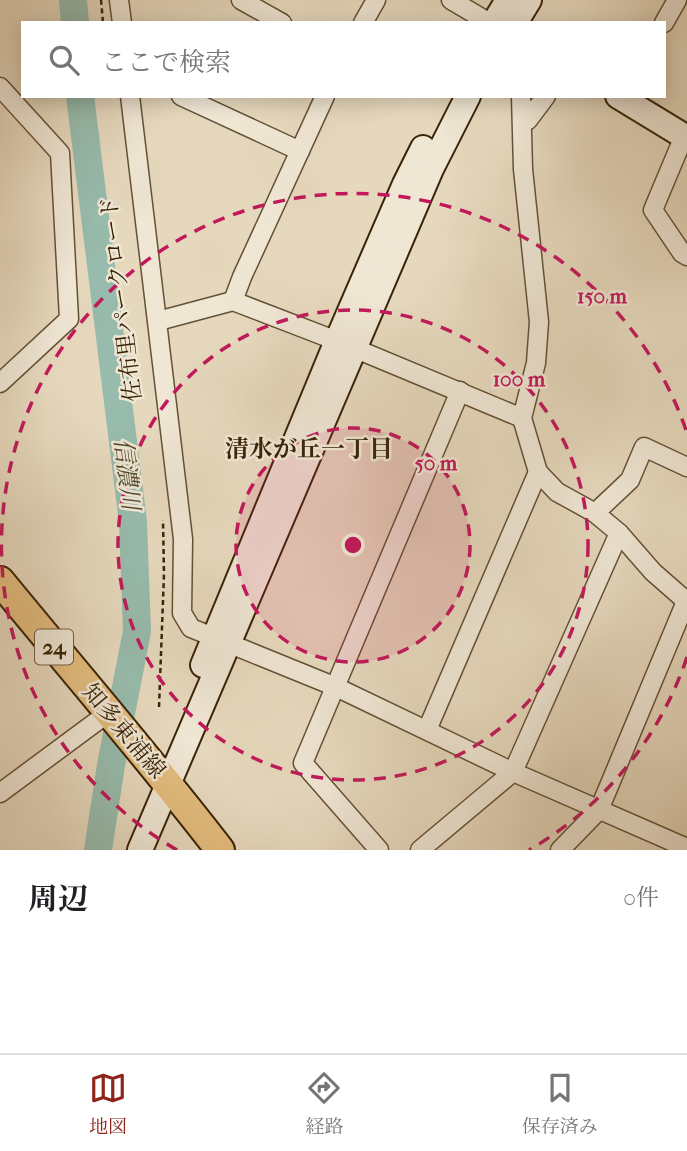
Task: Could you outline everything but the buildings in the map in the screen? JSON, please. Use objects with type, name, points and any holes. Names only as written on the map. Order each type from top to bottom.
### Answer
[{"type":"main road","name":"知多東浦線","points":[[0,581],[165,779],[220,850]]},
{"type":"street","points":[[119,0],[122,21]]},
{"type":"street","points":[[241,0],[278,21]]},
{"type":"street","points":[[364,21],[376,0]]},
{"type":"street","points":[[452,0],[489,21]]},
{"type":"street","points":[[493,21],[508,0]]},
{"type":"street","points":[[515,21],[529,0]]},
{"type":"street","points":[[665,21],[677,0]]},
{"type":"street","points":[[0,87],[60,153],[69,319],[0,383]]},
{"type":"street","points":[[130,98],[183,538],[182,613],[191,628],[336,687],[513,772],[687,848]]},
{"type":"street","points":[[185,98],[300,151]]},
{"type":"street","points":[[233,301],[325,98]]},
{"type":"street","points":[[140,850],[165,779],[222,639],[346,345],[405,184],[450,98]]},
{"type":"street","points":[[346,345],[467,98]]},
{"type":"street","points":[[521,98],[523,169],[539,322],[536,363],[522,418],[538,472],[557,492],[594,513],[619,533],[653,572],[686,600],[599,810],[560,850]]},
{"type":"street","points":[[522,98],[528,120],[544,98]]},
{"type":"street","points":[[622,98],[685,137],[653,211],[682,253],[687,256]]},
{"type":"street","points":[[158,321],[233,301],[522,418]]},
{"type":"street","points":[[379,850],[303,763],[460,391]]},
{"type":"street","points":[[594,513],[630,480],[644,447],[687,467]]},
{"type":"street","points":[[427,730],[538,472]]},
{"type":"street","points":[[420,850],[513,772],[619,533]]},
{"type":"street","points":[[0,793],[108,713]]},
{"type":"path","points":[[101,0],[103,21]]},
{"type":"path","points":[[159,707],[164,574],[163,517]]},
{"type":"waterway","name":"信濃川","points":[[73,0],[75,21]]},
{"type":"waterway","name":"信濃川","points":[[80,98],[133,522],[137,631],[111,765],[98,850]]},
{"type":"district","name":"清水が丘一丁目","points":[[309,449]]}]
